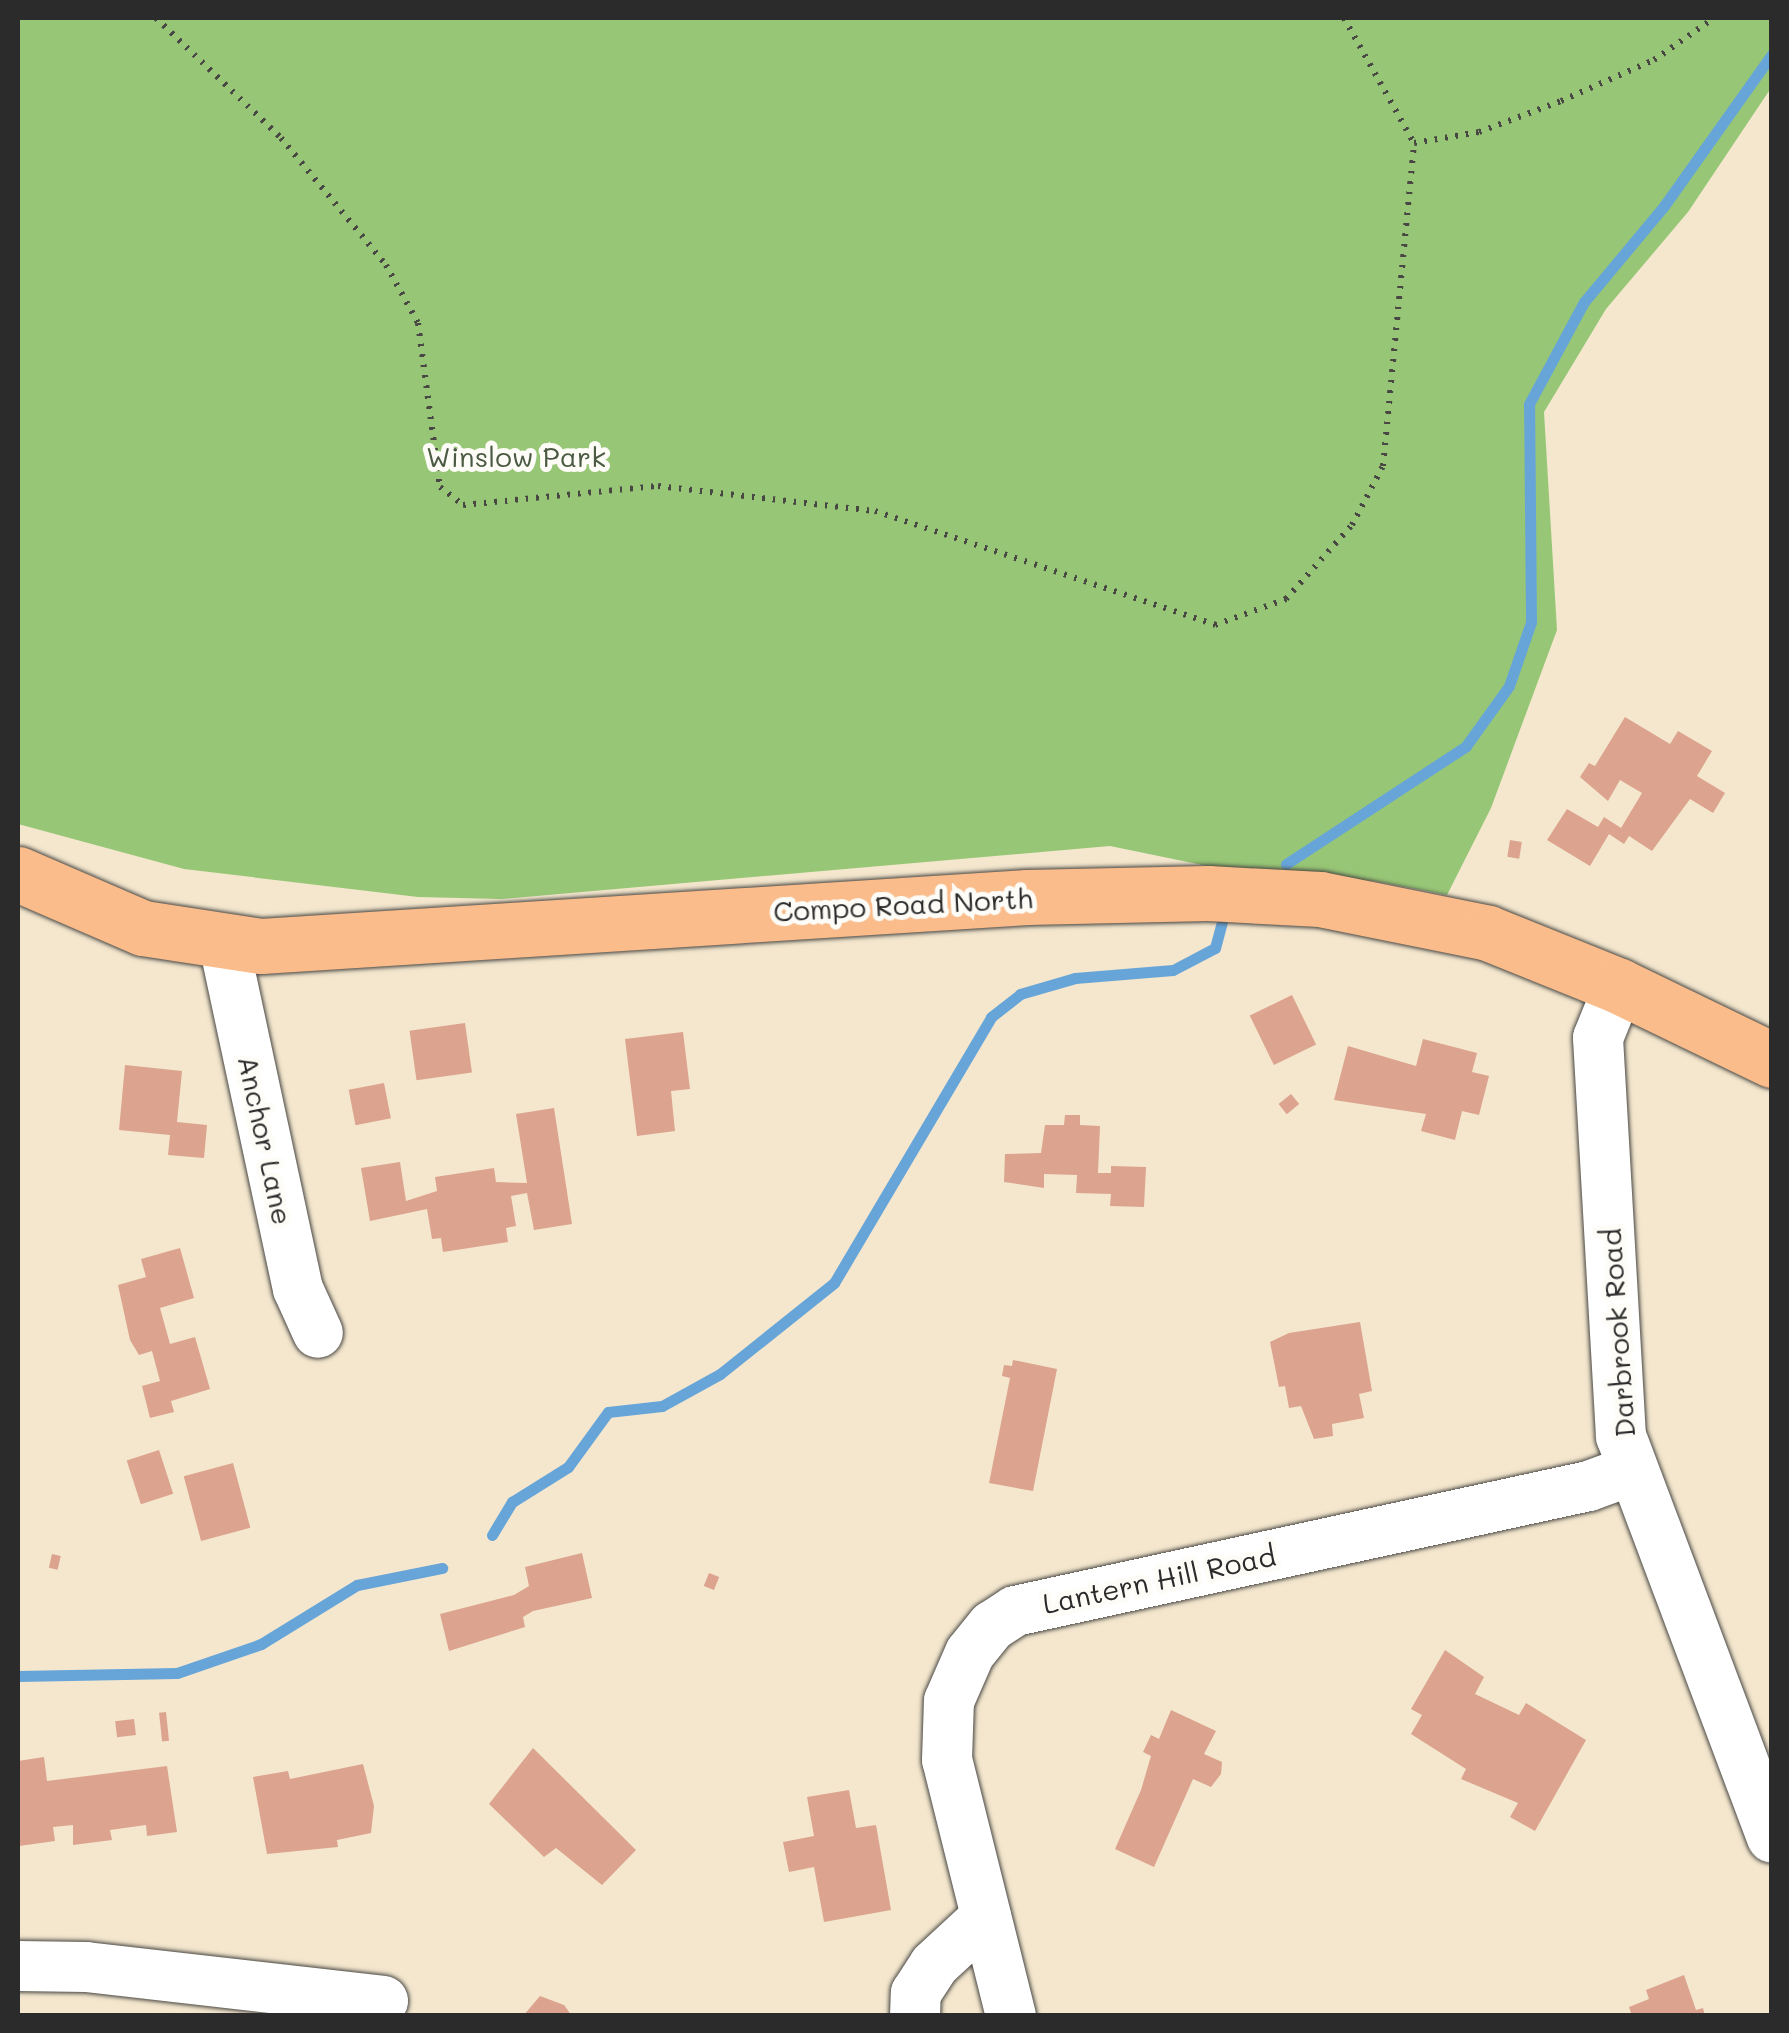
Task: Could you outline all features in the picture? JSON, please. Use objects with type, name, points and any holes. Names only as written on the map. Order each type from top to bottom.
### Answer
[{"type":"main road","name":"Compo Road North","points":[[18,874],[113,918],[224,944],[338,944],[1010,898],[1232,894],[1431,917],[1619,986],[1772,1060]]},
{"type":"street","name":"Anchor Lane","points":[[224,944],[298,1289],[318,1333]]},
{"type":"street","name":"Darbrook Road","points":[[1619,986],[1598,1038],[1621,1436],[1630,1471],[1772,1838]]},
{"type":"street","name":"Lantern Hill Road","points":[[1011,2016],[947,1760],[948,1702],[970,1652],[992,1626],[1016,1611],[1589,1486],[1630,1471]]},
{"type":"street","points":[[915,2016],[916,1993],[934,1965],[986,1917]]},
{"type":"street","points":[[18,1966],[86,1967],[383,2001]]},
{"type":"path","points":[[156,18],[281,138],[386,265],[418,323],[440,488],[463,505],[658,486],[875,511],[1216,626],[1286,599],[1352,525],[1383,466],[1414,144],[1344,18]]},
{"type":"path","points":[[1414,144],[1479,132],[1560,101],[1654,60],[1714,18]]},
{"type":"green space","name":"Winslow Park","points":[[18,18],[1771,18],[1771,88],[1688,212],[1606,309],[1544,412],[1557,630],[1491,808],[1447,895],[1374,881],[1212,867],[1110,846],[501,899],[418,897],[184,869],[18,824]]},
{"type":"building","points":[[1625,717],[1670,744],[1678,731],[1712,751],[1697,776],[1725,793],[1713,813],[1690,799],[1652,851],[1629,836],[1624,844],[1609,834],[1590,866],[1547,840],[1567,809],[1598,827],[1604,817],[1621,828],[1642,793],[1620,780],[1608,801],[1580,777],[1589,763],[1595,766]]},
{"type":"building","points":[[1510,840],[1522,842],[1519,859],[1507,857]]},
{"type":"building","points":[[1292,995],[1316,1044],[1274,1065],[1250,1016]]},
{"type":"building","points":[[465,1023],[472,1073],[417,1080],[410,1031]]},
{"type":"building","points":[[683,1032],[690,1089],[671,1091],[675,1131],[637,1136],[625,1039]]},
{"type":"building","points":[[1423,1039],[1477,1053],[1472,1072],[1489,1076],[1479,1115],[1462,1111],[1455,1140],[1421,1131],[1426,1114],[1334,1100],[1348,1046],[1416,1066]]},
{"type":"building","points":[[125,1065],[182,1071],[177,1122],[207,1125],[204,1158],[168,1155],[170,1135],[119,1130]]},
{"type":"building","points":[[384,1083],[391,1118],[356,1125],[349,1090]]},
{"type":"building","points":[[1291,1094],[1299,1104],[1287,1114],[1279,1104]]},
{"type":"building","points":[[554,1108],[572,1224],[534,1230],[527,1193],[511,1196],[516,1226],[506,1228],[508,1242],[443,1252],[441,1238],[432,1239],[427,1209],[370,1221],[361,1168],[400,1162],[406,1201],[437,1191],[435,1177],[494,1168],[496,1182],[527,1183],[516,1114]]},
{"type":"building","points":[[1065,1115],[1080,1115],[1080,1125],[1100,1126],[1098,1173],[1111,1173],[1111,1166],[1146,1167],[1144,1207],[1110,1206],[1111,1194],[1076,1193],[1077,1175],[1044,1174],[1044,1188],[1004,1182],[1005,1154],[1041,1153],[1045,1125],[1064,1125]]},
{"type":"building","points":[[180,1248],[194,1298],[160,1308],[170,1344],[195,1337],[210,1389],[171,1401],[174,1412],[150,1418],[142,1386],[160,1381],[152,1351],[139,1355],[130,1340],[118,1285],[146,1277],[141,1259]]},
{"type":"building","points":[[1360,1322],[1372,1391],[1359,1394],[1364,1418],[1332,1424],[1333,1436],[1314,1439],[1301,1406],[1289,1408],[1285,1386],[1279,1387],[1270,1342],[1289,1333]]},
{"type":"building","points":[[1013,1360],[1057,1369],[1033,1491],[989,1483],[1010,1378],[1002,1376],[1004,1365],[1012,1366]]},
{"type":"building","points":[[159,1450],[173,1494],[141,1504],[127,1461]]},
{"type":"building","points":[[233,1463],[250,1528],[201,1541],[184,1476]]},
{"type":"building","points":[[582,1553],[592,1598],[533,1611],[523,1617],[525,1627],[449,1651],[440,1614],[514,1595],[529,1586],[525,1567]]},
{"type":"building","points":[[52,1554],[61,1556],[58,1570],[49,1568]]},
{"type":"building","points":[[709,1573],[719,1577],[714,1590],[704,1586]]},
{"type":"building","points":[[1445,1650],[1484,1677],[1475,1694],[1519,1715],[1526,1703],[1586,1740],[1535,1831],[1510,1817],[1518,1803],[1461,1779],[1466,1769],[1411,1734],[1422,1715],[1411,1709]]},
{"type":"building","points":[[1171,1710],[1216,1731],[1204,1754],[1222,1762],[1221,1774],[1211,1787],[1193,1779],[1154,1867],[1115,1849],[1151,1756],[1143,1752],[1151,1735],[1159,1739]]},
{"type":"building","points":[[166,1712],[169,1741],[162,1742],[159,1713]]},
{"type":"building","points":[[134,1719],[136,1735],[117,1737],[115,1721]]},
{"type":"building","points":[[533,1748],[636,1850],[602,1885],[556,1848],[544,1857],[489,1804]]},
{"type":"building","points":[[44,1757],[47,1781],[167,1766],[177,1832],[147,1836],[146,1825],[110,1830],[112,1840],[73,1845],[73,1825],[53,1827],[55,1841],[19,1846],[18,1761]]},
{"type":"building","points":[[363,1764],[374,1806],[371,1833],[337,1840],[338,1847],[267,1854],[253,1777],[288,1771],[290,1779]]},
{"type":"building","points":[[849,1790],[856,1828],[876,1825],[891,1910],[824,1922],[814,1867],[789,1872],[783,1842],[814,1836],[807,1797]]},
{"type":"building","points":[[1684,1975],[1696,2010],[1703,2008],[1705,2016],[1632,2016],[1629,2007],[1649,1999],[1646,1990]]},
{"type":"building","points":[[540,1996],[564,2005],[572,2016],[523,2016]]},
{"type":"waterway","points":[[1286,864],[1466,746],[1509,686],[1531,622],[1529,404],[1584,302],[1664,206],[1772,54]]},
{"type":"waterway","points":[[492,1535],[512,1502],[568,1467],[608,1412],[662,1406],[720,1374],[834,1283],[991,1017],[1020,994],[1075,978],[1173,970],[1215,948],[1222,922]]},
{"type":"waterway","points":[[18,1676],[177,1673],[261,1644],[357,1585],[442,1568]]}]
